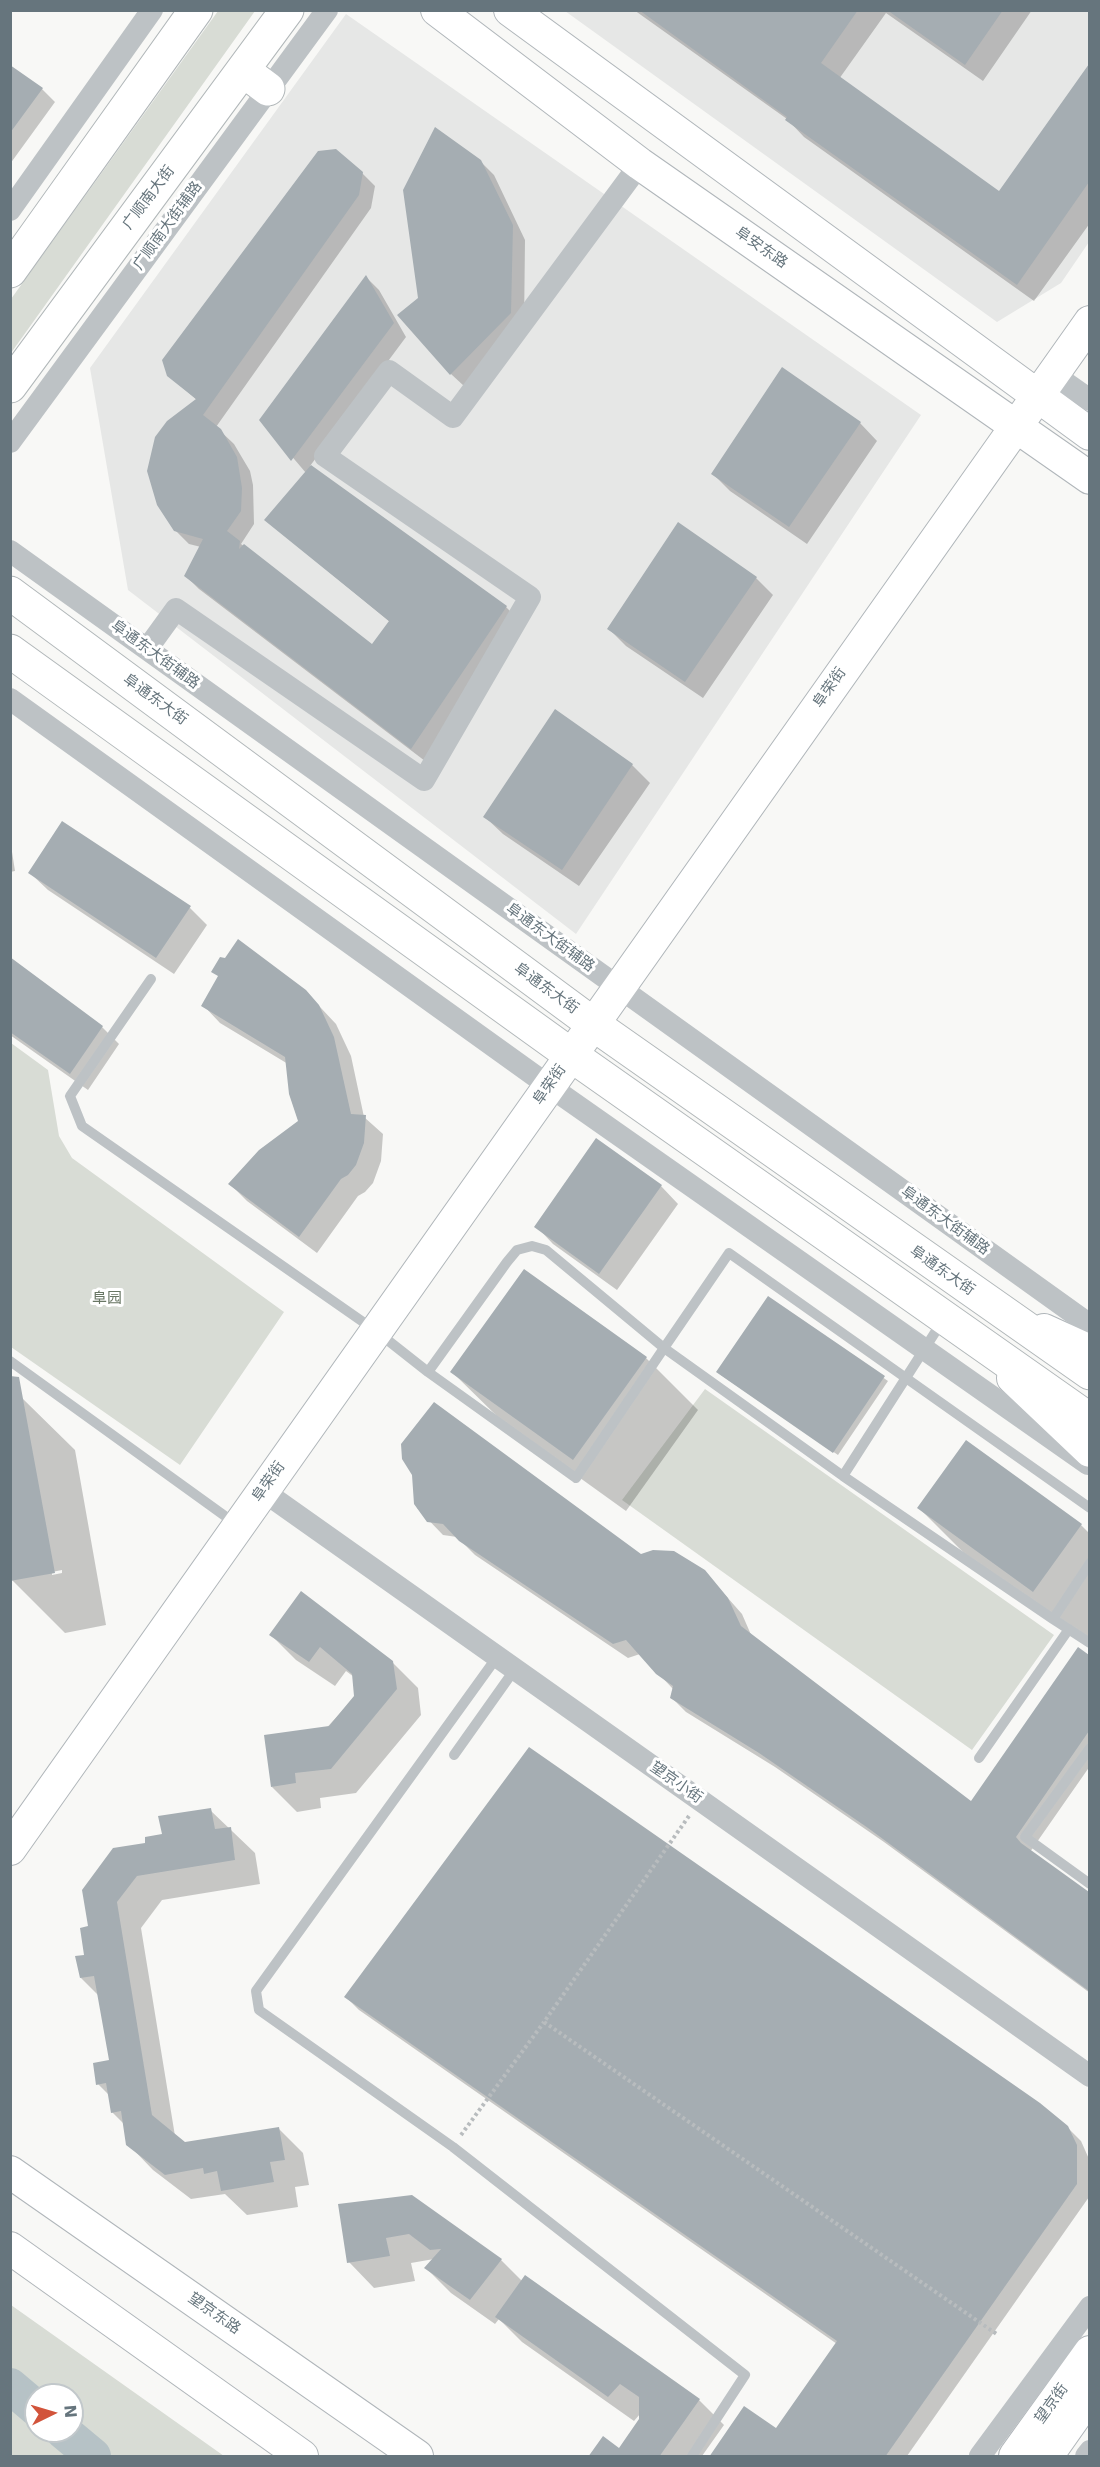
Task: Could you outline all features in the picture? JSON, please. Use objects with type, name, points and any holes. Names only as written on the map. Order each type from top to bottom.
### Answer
[{"type":"main road","points":[[10,271],[196,10]]},
{"type":"main road","name":"广顺南大街","points":[[10,386],[256,80],[287,10]]},
{"type":"main road","name":"阜通东大街","points":[[10,594],[593,1024],[1089,1373]]},
{"type":"main road","points":[[10,651],[571,1055],[1089,1420]]},
{"type":"street","points":[[10,210],[152,10]]},
{"type":"street","name":"广顺南大街辅路","points":[[10,442],[256,80],[327,10]]},
{"type":"street","name":"阜安东路","points":[[437,10],[640,164],[1089,478]]},
{"type":"street","points":[[510,10],[1045,385],[1084,407]]},
{"type":"street","points":[[147,649],[176,609],[424,780],[530,597],[325,456],[389,371],[453,417],[640,164]]},
{"type":"street","name":"阜荣街","points":[[10,1849],[1089,322]]},
{"type":"street","name":"阜通东大街辅路","points":[[10,551],[1089,1325]]},
{"type":"street","points":[[10,699],[549,1086],[1089,1466]]},
{"type":"street","points":[[987,1303],[1089,1351]]},
{"type":"street","points":[[957,1327],[1089,1451]]},
{"type":"street","name":"望京小街","points":[[263,1491],[1089,2076]]},
{"type":"street","name":"望京东路","points":[[10,2172],[417,2457]]},
{"type":"street","points":[[10,2247],[302,2457]]},
{"type":"street","points":[[980,2457],[1089,2307]]},
{"type":"street","name":"望京街","points":[[1014,2457],[1089,2352]]},
{"type":"street","points":[[1047,2457],[1089,2395]]},
{"type":"street","points":[[1086,2457],[1089,2451]]},
{"type":"lane","points":[[151,979],[70,1096],[82,1126],[376,1331],[428,1372],[576,1478],[729,1253],[1089,1508]]},
{"type":"lane","points":[[428,1372],[517,1250],[532,1246],[546,1250],[664,1348],[843,1476],[1089,1643]]},
{"type":"lane","points":[[843,1476],[924,1349],[957,1327]]},
{"type":"lane","points":[[10,1361],[239,1526]]},
{"type":"lane","points":[[1053,1619],[1089,1563]]},
{"type":"lane","points":[[979,1758],[1069,1629]]},
{"type":"lane","points":[[454,1755],[514,1668]]},
{"type":"lane","points":[[514,1668],[256,1991],[259,2010],[453,2147],[745,2375],[692,2457]]},
{"type":"lane","points":[[1089,1748],[1025,1837],[1089,1884]]},
{"type":"path","points":[[453,2147],[700,1800]]},
{"type":"path","points":[[544,2022],[998,2335]]},
{"type":"shaded area","points":[[565,11],[1089,11],[1089,242],[1061,283],[997,322]]},
{"type":"shaded area","points":[[346,14],[921,415],[576,934],[128,590],[90,368]]},
{"type":"green space","points":[[218,11],[255,11],[11,353],[11,299]]},
{"type":"green space","name":"阜园","points":[[11,1043],[48,1070],[59,1136],[72,1158],[284,1312],[180,1465],[11,1347]]},
{"type":"green space","points":[[705,1389],[1054,1635],[972,1750],[622,1500]]},
{"type":"green space","points":[[10,2305],[11,2305],[224,2456],[11,2456]]},
{"type":"building","points":[[639,10],[858,10],[821,63],[999,191],[1089,64],[1089,182],[1017,285],[785,120],[787,117]]},
{"type":"building","points":[[887,10],[1003,10],[965,65]]},
{"type":"building","points":[[10,65],[43,88],[10,133]]},
{"type":"building","points":[[435,127],[481,160],[513,225],[511,313],[450,375],[397,315],[418,298],[403,190]]},
{"type":"building","points":[[336,149],[363,172],[359,195],[203,415],[221,429],[237,457],[242,488],[241,511],[227,531],[240,541],[239,549],[244,544],[372,644],[389,621],[264,520],[311,465],[507,606],[411,749],[184,576],[203,539],[174,531],[157,505],[147,471],[155,437],[167,421],[196,399],[167,376],[162,360],[318,151]]},
{"type":"building","points":[[366,275],[394,323],[291,461],[259,420]]},
{"type":"building","points":[[782,367],[861,422],[789,527],[711,474]]},
{"type":"building","points":[[678,522],[757,577],[685,682],[607,629]]},
{"type":"building","points":[[555,709],[633,764],[562,870],[483,817]]},
{"type":"building","points":[[62,821],[191,906],[156,958],[28,873]]},
{"type":"building","points":[[238,939],[306,990],[319,1005],[334,1037],[351,1114],[366,1115],[364,1143],[356,1165],[348,1175],[341,1179],[299,1237],[228,1184],[259,1150],[298,1121],[289,1094],[285,1057],[201,1006],[218,976],[211,972],[220,957],[225,958]]},
{"type":"building","points":[[10,957],[103,1026],[70,1074],[10,1032]]},
{"type":"building","points":[[596,1138],[662,1185],[599,1274],[534,1227]]},
{"type":"building","points":[[524,1269],[647,1357],[573,1460],[450,1372]]},
{"type":"building","points":[[768,1296],[885,1376],[833,1453],[716,1372]]},
{"type":"building","points":[[10,1376],[19,1377],[55,1573],[10,1581]]},
{"type":"building","points":[[434,1402],[641,1554],[653,1550],[674,1551],[705,1570],[728,1598],[741,1626],[971,1801],[1078,1647],[1089,1655],[1089,1731],[1016,1837],[1089,1892],[1089,1991],[868,1828],[759,1753],[670,1698],[673,1686],[656,1674],[626,1640],[613,1644],[459,1541],[443,1524],[427,1522],[414,1504],[412,1475],[402,1459],[401,1444]]},
{"type":"building","points":[[966,1440],[1082,1524],[1033,1592],[917,1508]]},
{"type":"building","points":[[301,1591],[393,1661],[397,1689],[331,1769],[295,1773],[296,1783],[271,1787],[264,1735],[329,1726],[354,1696],[352,1674],[320,1647],[309,1662],[269,1635]]},
{"type":"building","points":[[529,1747],[1040,2103],[1068,2126],[1077,2145],[1077,2184],[885,2457],[709,2457],[744,2406],[776,2428],[837,2341],[344,1997]]},
{"type":"building","points":[[211,1808],[215,1829],[231,1827],[235,1860],[137,1876],[117,1902],[152,2115],[185,2142],[279,2127],[285,2160],[270,2162],[274,2182],[221,2191],[217,2171],[204,2174],[203,2168],[165,2175],[126,2145],[121,2111],[111,2113],[106,2083],[96,2085],[93,2063],[109,2060],[94,1976],[80,1978],[75,1956],[84,1955],[80,1928],[88,1926],[82,1890],[113,1848],[145,1843],[145,1837],[162,1834],[158,1816]]},
{"type":"building","points":[[412,2195],[502,2259],[470,2300],[424,2268],[441,2249],[430,2250],[409,2234],[386,2238],[390,2256],[347,2263],[338,2204]]},
{"type":"building","points":[[525,2275],[700,2399],[659,2457],[588,2457],[603,2436],[619,2448],[639,2419],[639,2397],[620,2384],[608,2397],[495,2317]]},
{"type":"waterway","points":[[10,2386],[24,2398]]},
{"type":"waterway","points":[[77,2443],[93,2456]]}]
